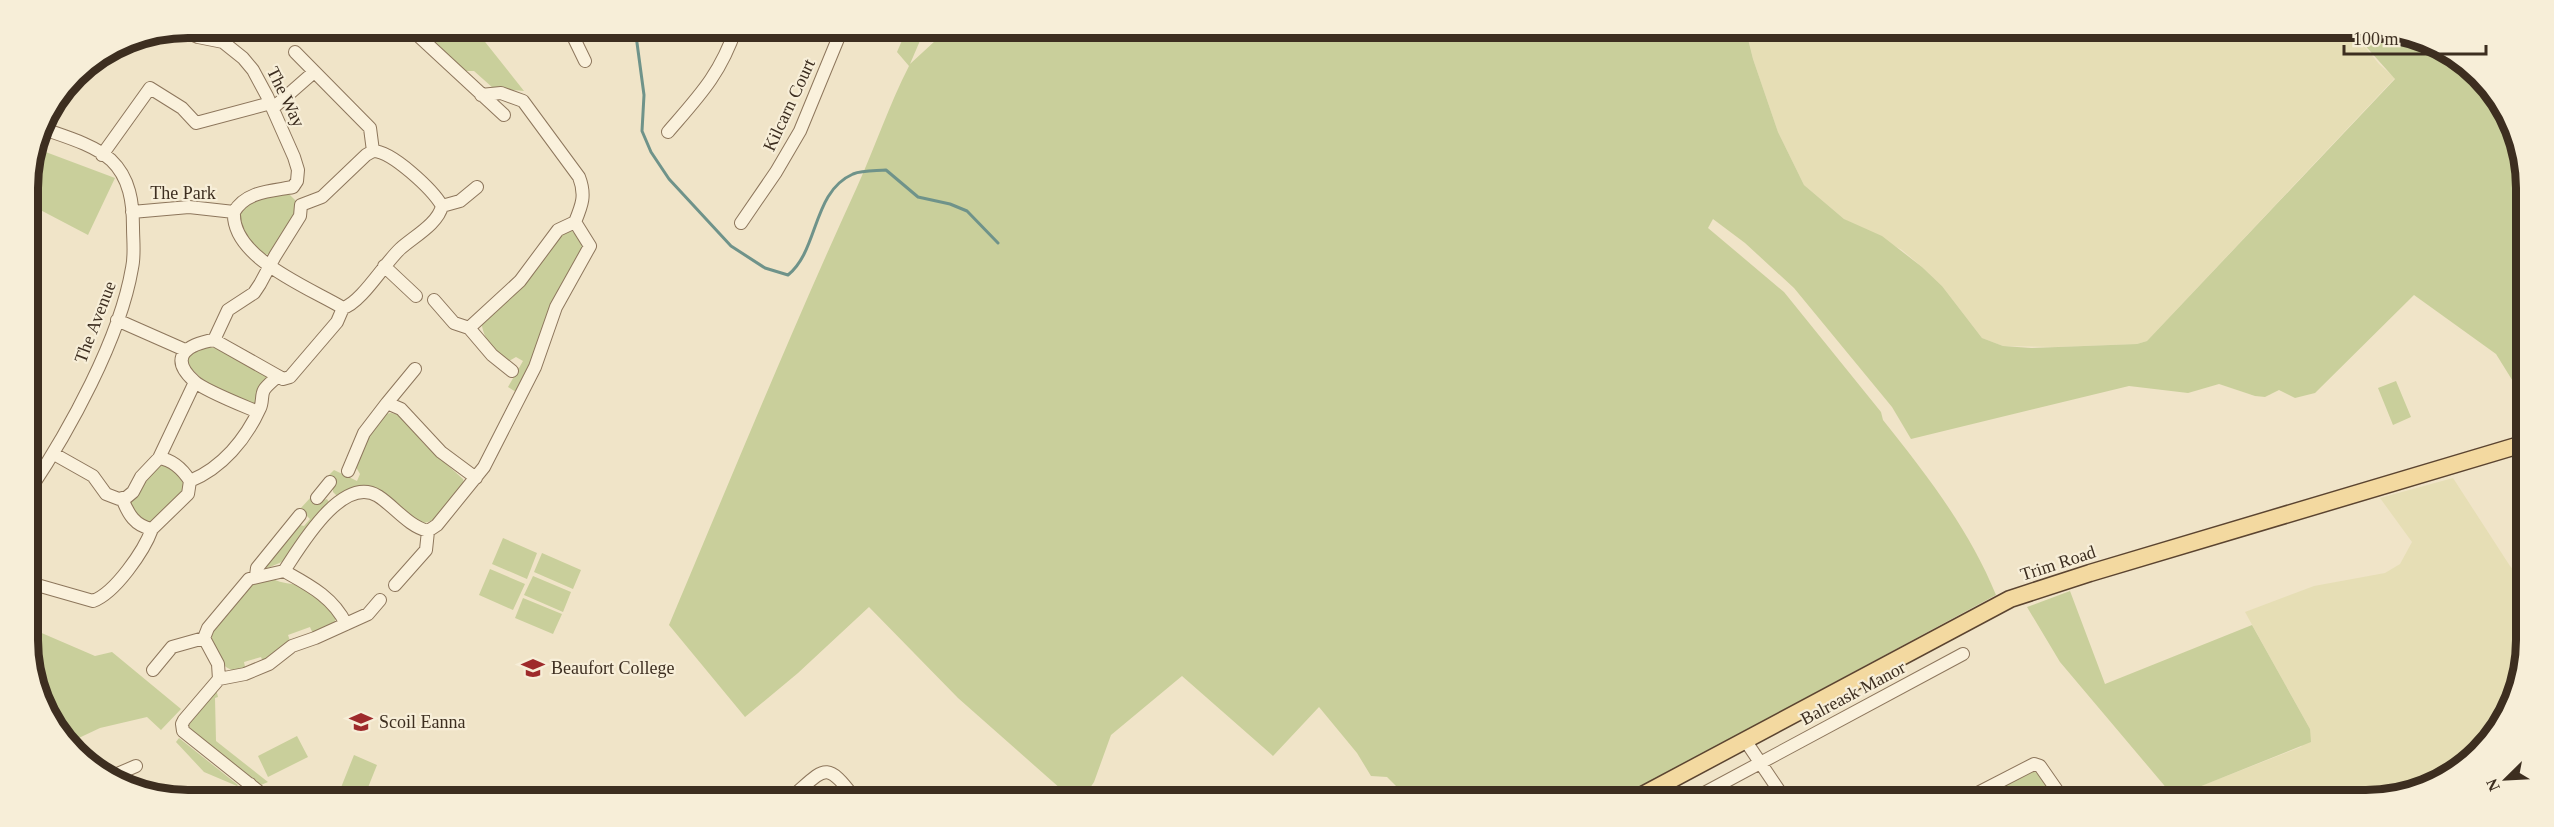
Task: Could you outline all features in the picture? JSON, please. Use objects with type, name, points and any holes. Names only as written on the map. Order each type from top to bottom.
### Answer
[{"type":"main road","name":"Trim Road","points":[[1653,789],[2010,599],[2516,446]]},
{"type":"street","name":"The Way","points":[[203,38],[223,42],[243,58],[253,70],[272,106],[298,170],[297,181],[293,187]]},
{"type":"street","points":[[223,42],[224,38]]},
{"type":"street","points":[[421,38],[504,115]]},
{"type":"street","points":[[574,38],[585,61]]},
{"type":"street","points":[[668,132],[712,81],[726,58],[732,38]]},
{"type":"street","name":"Kilcarn Court","points":[[741,223],[776,172],[800,131],[838,38]]},
{"type":"street","points":[[294,52],[370,128],[373,150]]},
{"type":"street","points":[[102,155],[150,88],[182,108],[196,123],[272,106],[314,72]]},
{"type":"street","points":[[469,328],[520,281],[558,230],[575,222],[584,198],[579,177],[523,101],[501,93],[482,95]]},
{"type":"street","name":"The Avenue","points":[[38,476],[54,454],[106,351],[128,291],[133,265],[131,197],[124,177],[110,159],[82,144],[49,131]]},
{"type":"street","points":[[301,205],[322,197],[373,150],[381,151],[395,160],[429,190],[442,206]]},
{"type":"street","points":[[214,340],[228,310],[254,292],[300,216],[301,205],[293,187]]},
{"type":"street","name":"The Park","points":[[293,187],[258,193],[246,199],[234,212],[236,229],[242,239],[269,267],[343,309]]},
{"type":"street","points":[[442,206],[460,201],[477,187]]},
{"type":"street","points":[[258,412],[195,382],[182,361],[185,350],[197,342],[214,340],[283,379],[290,376],[337,322],[343,309],[358,300],[399,249],[437,218],[442,206]]},
{"type":"street","name":"The Park","points":[[132,212],[189,207],[234,212]]},
{"type":"street","points":[[428,531],[437,525],[484,467],[535,367],[556,307],[590,246],[575,222]]},
{"type":"street","points":[[384,266],[416,296]]},
{"type":"street","points":[[434,300],[454,323],[469,328],[492,355],[512,371]]},
{"type":"street","points":[[117,320],[185,350]]},
{"type":"street","points":[[348,471],[364,433],[415,369]]},
{"type":"street","points":[[190,481],[214,468],[231,451],[248,430],[262,405],[264,389],[278,376]]},
{"type":"street","points":[[54,454],[93,476],[106,494],[122,498],[134,492],[141,477],[159,458],[195,382]]},
{"type":"street","points":[[387,403],[402,410],[441,452],[476,478]]},
{"type":"street","points":[[38,585],[93,601],[102,597],[140,553],[152,530],[189,494],[190,481],[174,464],[159,458]]},
{"type":"street","points":[[324,490],[337,502]]},
{"type":"street","points":[[284,571],[307,537],[337,502],[361,492],[371,493],[417,526],[428,531]]},
{"type":"street","points":[[122,498],[129,516],[145,528],[152,530]]},
{"type":"street","points":[[256,576],[256,568],[300,515]]},
{"type":"street","points":[[395,585],[426,550],[428,531]]},
{"type":"street","points":[[204,638],[208,628],[249,579],[284,571],[336,606],[346,624]]},
{"type":"street","points":[[257,790],[183,731],[184,720],[219,679],[245,674],[269,664],[292,646],[368,614],[380,600]]},
{"type":"street","points":[[153,669],[172,647],[204,638]]},
{"type":"street","points":[[204,638],[218,664],[219,679]]},
{"type":"street","name":"Balreask Manor","points":[[1711,789],[1963,654]]},
{"type":"street","points":[[1745,740],[1778,789]]},
{"type":"street","points":[[1985,789],[2034,764],[2040,766],[2056,789]]},
{"type":"street","points":[[119,773],[136,766]]},
{"type":"street","points":[[801,790],[823,772],[831,771],[848,790]]},
{"type":"street","points":[[245,790],[250,784]]},
{"type":"shaded area","points":[[1748,38],[2358,38],[2379,64],[2395,78],[2147,341],[2137,344],[2055,347],[2003,346],[1982,338],[1942,286],[1902,250],[1844,219],[1804,185],[1778,132]]},
{"type":"shaded area","points":[[2453,478],[2516,572],[2516,639],[2511,678],[2496,714],[2479,738],[2458,758],[2433,774],[2395,787],[2376,789],[2193,789],[2301,747],[2310,729],[2245,612],[2314,586],[2385,573],[2400,564],[2412,542],[2380,498]]},
{"type":"green space","points":[[429,38],[482,38],[524,91],[493,88],[474,71],[465,71]]},
{"type":"green space","points":[[903,38],[921,38],[910,64],[938,38],[1748,38],[1778,132],[1804,185],[1844,219],[1882,236],[1922,267],[1942,286],[1982,338],[2003,346],[2031,348],[2137,344],[2147,341],[2395,79],[2358,38],[2386,39],[2424,49],[2458,69],[2485,96],[2505,130],[2514,159],[2516,188],[2516,381],[2514,383],[2496,354],[2414,295],[2315,393],[2295,398],[2279,390],[2265,397],[2219,384],[2188,393],[2129,386],[1911,439],[1892,407],[1794,288],[1745,243],[1713,219],[1708,228],[1784,292],[1881,412],[1883,420],[1931,482],[1960,525],[1996,595],[1636,789],[1399,789],[1387,777],[1371,776],[1357,753],[1319,707],[1273,756],[1182,676],[1111,735],[1094,782],[1089,790],[1062,790],[958,698],[869,607],[798,673],[745,717],[669,625],[785,350],[909,66],[897,52]]},
{"type":"green space","points":[[43,151],[115,178],[88,235],[38,209],[38,178]]},
{"type":"green space","points":[[288,193],[295,200],[296,213],[270,254],[263,255],[247,236],[240,213],[252,199]]},
{"type":"green space","points":[[571,230],[581,240],[583,248],[556,295],[516,392],[508,387],[523,361],[516,357],[509,361],[498,353],[487,340],[481,321],[557,234]]},
{"type":"green space","points":[[205,346],[220,349],[268,377],[255,404],[207,384],[187,364],[190,354]]},
{"type":"green space","points":[[2396,381],[2411,417],[2393,425],[2378,388]]},
{"type":"green space","points":[[384,414],[399,415],[425,445],[463,479],[464,483],[446,509],[428,522],[421,523],[385,496],[337,496],[333,492],[333,486],[326,478],[334,470],[357,481],[360,474],[356,467],[366,438]]},
{"type":"green space","points":[[159,464],[164,464],[181,473],[186,489],[155,521],[147,523],[133,513],[130,502]]},
{"type":"green space","points":[[311,497],[318,502],[327,499],[330,504],[284,561],[263,570],[300,525],[304,526],[310,519],[300,509]]},
{"type":"green space","points":[[503,538],[537,553],[527,579],[492,564]]},
{"type":"green space","points":[[542,553],[581,570],[573,589],[534,572]]},
{"type":"green space","points":[[490,569],[525,584],[513,610],[479,595]]},
{"type":"green space","points":[[533,576],[571,592],[563,612],[524,595]]},
{"type":"green space","points":[[273,579],[300,586],[316,596],[336,618],[334,624],[313,634],[310,627],[288,635],[290,641],[263,662],[261,657],[244,662],[245,667],[242,670],[228,668],[222,664],[214,651],[213,629],[255,582]]},
{"type":"green space","points":[[2070,591],[2105,684],[2252,625],[2310,729],[2311,742],[2194,789],[2167,789],[2060,662],[2027,607]]},
{"type":"green space","points":[[523,598],[562,614],[553,634],[515,618]]},
{"type":"green space","points":[[38,631],[95,656],[112,652],[181,709],[161,730],[147,717],[100,728],[76,739],[63,723],[45,687],[40,668]]},
{"type":"green space","points":[[216,689],[218,697],[215,698],[216,741],[268,782],[261,785],[193,732],[189,726],[190,720]]},
{"type":"green space","points":[[297,736],[308,757],[268,777],[258,756]]},
{"type":"green space","points":[[179,738],[238,785],[204,772],[176,742]]},
{"type":"green space","points":[[354,755],[377,765],[367,790],[340,790]]},
{"type":"green space","points":[[2035,769],[2050,789],[2002,789],[1999,786]]},
{"type":"waterway","points":[[636,38],[644,95],[642,131],[651,152],[669,179],[731,246],[765,268],[788,275],[798,264],[805,251],[830,194],[840,182],[853,174],[865,171],[886,170],[918,197],[950,204],[967,211],[998,243]]},
{"type":"place","name":"Beaufort College","points":[[533,668]]},
{"type":"place","name":"Scoil Eanna","points":[[361,722]]}]
